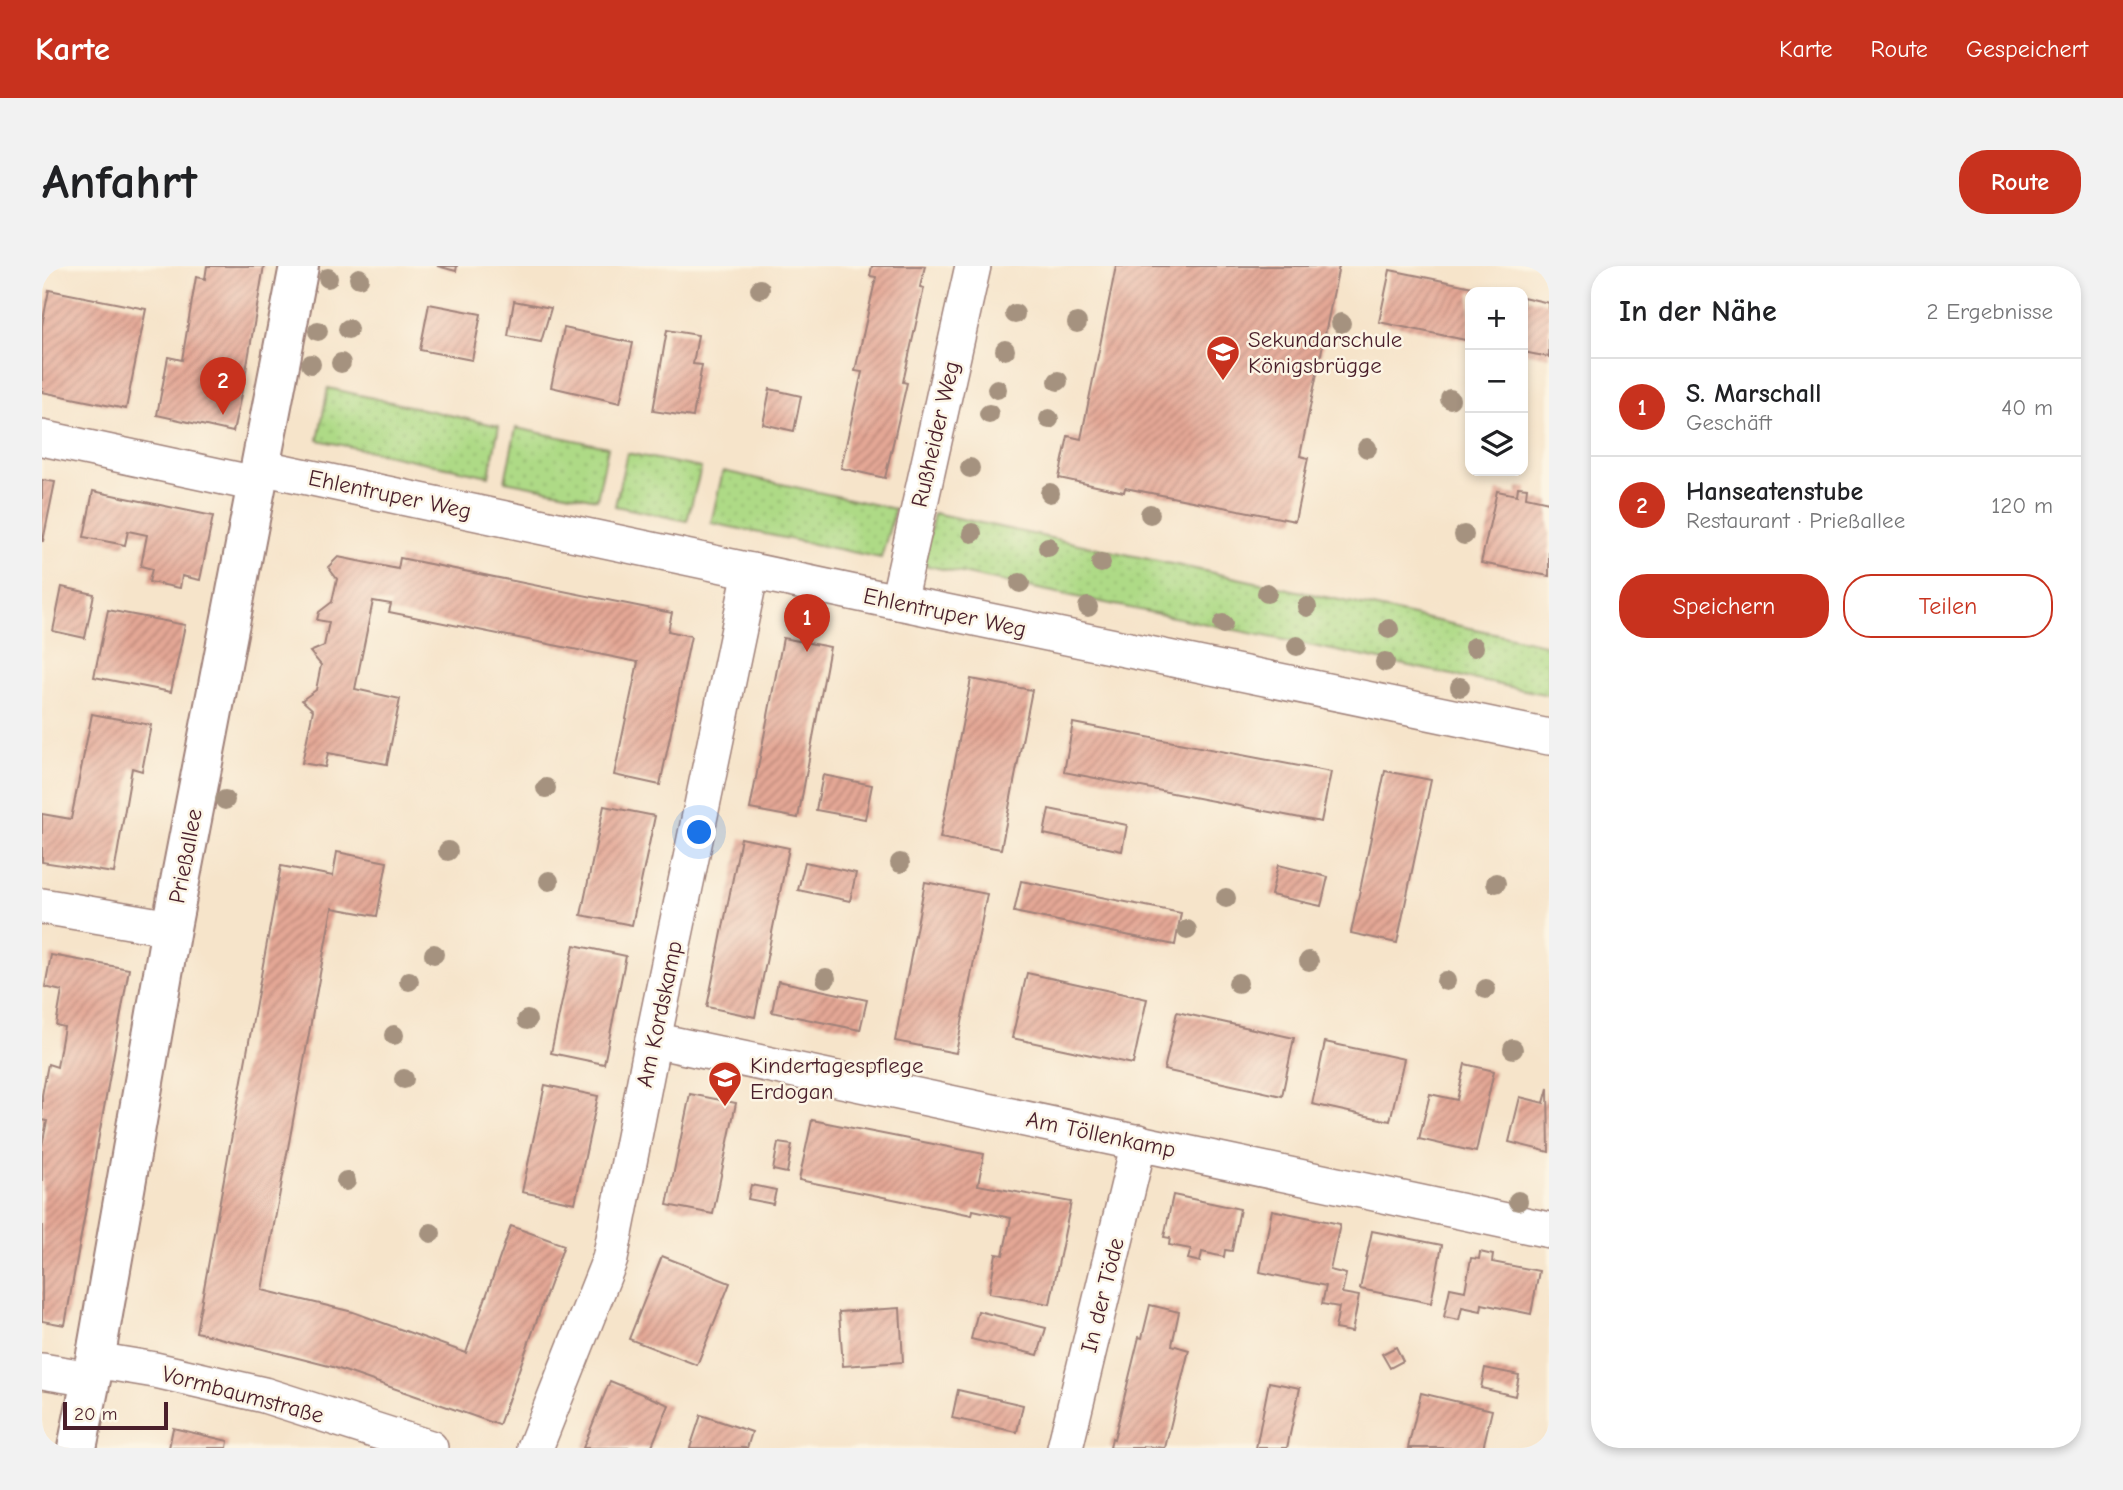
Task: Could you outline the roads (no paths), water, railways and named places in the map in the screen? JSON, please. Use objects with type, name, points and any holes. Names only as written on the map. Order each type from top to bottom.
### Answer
[{"type":"street","name":"Prießallee","points":[[77,1448],[171,928],[299,266]]},
{"type":"street","name":"Rußheider Weg","points":[[898,602],[973,266]]},
{"type":"street","name":"Ehlentruper Weg","points":[[42,438],[258,475],[751,571],[1549,737]]},
{"type":"street","name":"Am Kordskamp","points":[[535,1448],[610,1259],[751,571]]},
{"type":"street","points":[[42,906],[171,928]]},
{"type":"street","name":"Am Töllenkamp","points":[[653,1040],[1549,1230]]},
{"type":"street","name":"In der Töde","points":[[1065,1448],[1139,1142]]},
{"type":"street","name":"Vormbaumstraße","points":[[42,1371],[155,1370],[264,1395],[430,1448]]},
{"type":"place","name":"Sekundarschule Königsbrügge","points":[[1223,382]]},
{"type":"place","name":"Hanseatenstube","points":[[223,415]]},
{"type":"place","name":"S. Marschall","points":[[807,652]]},
{"type":"place","name":"Kindertagespflege Erdogan","points":[[725,1108]]}]
